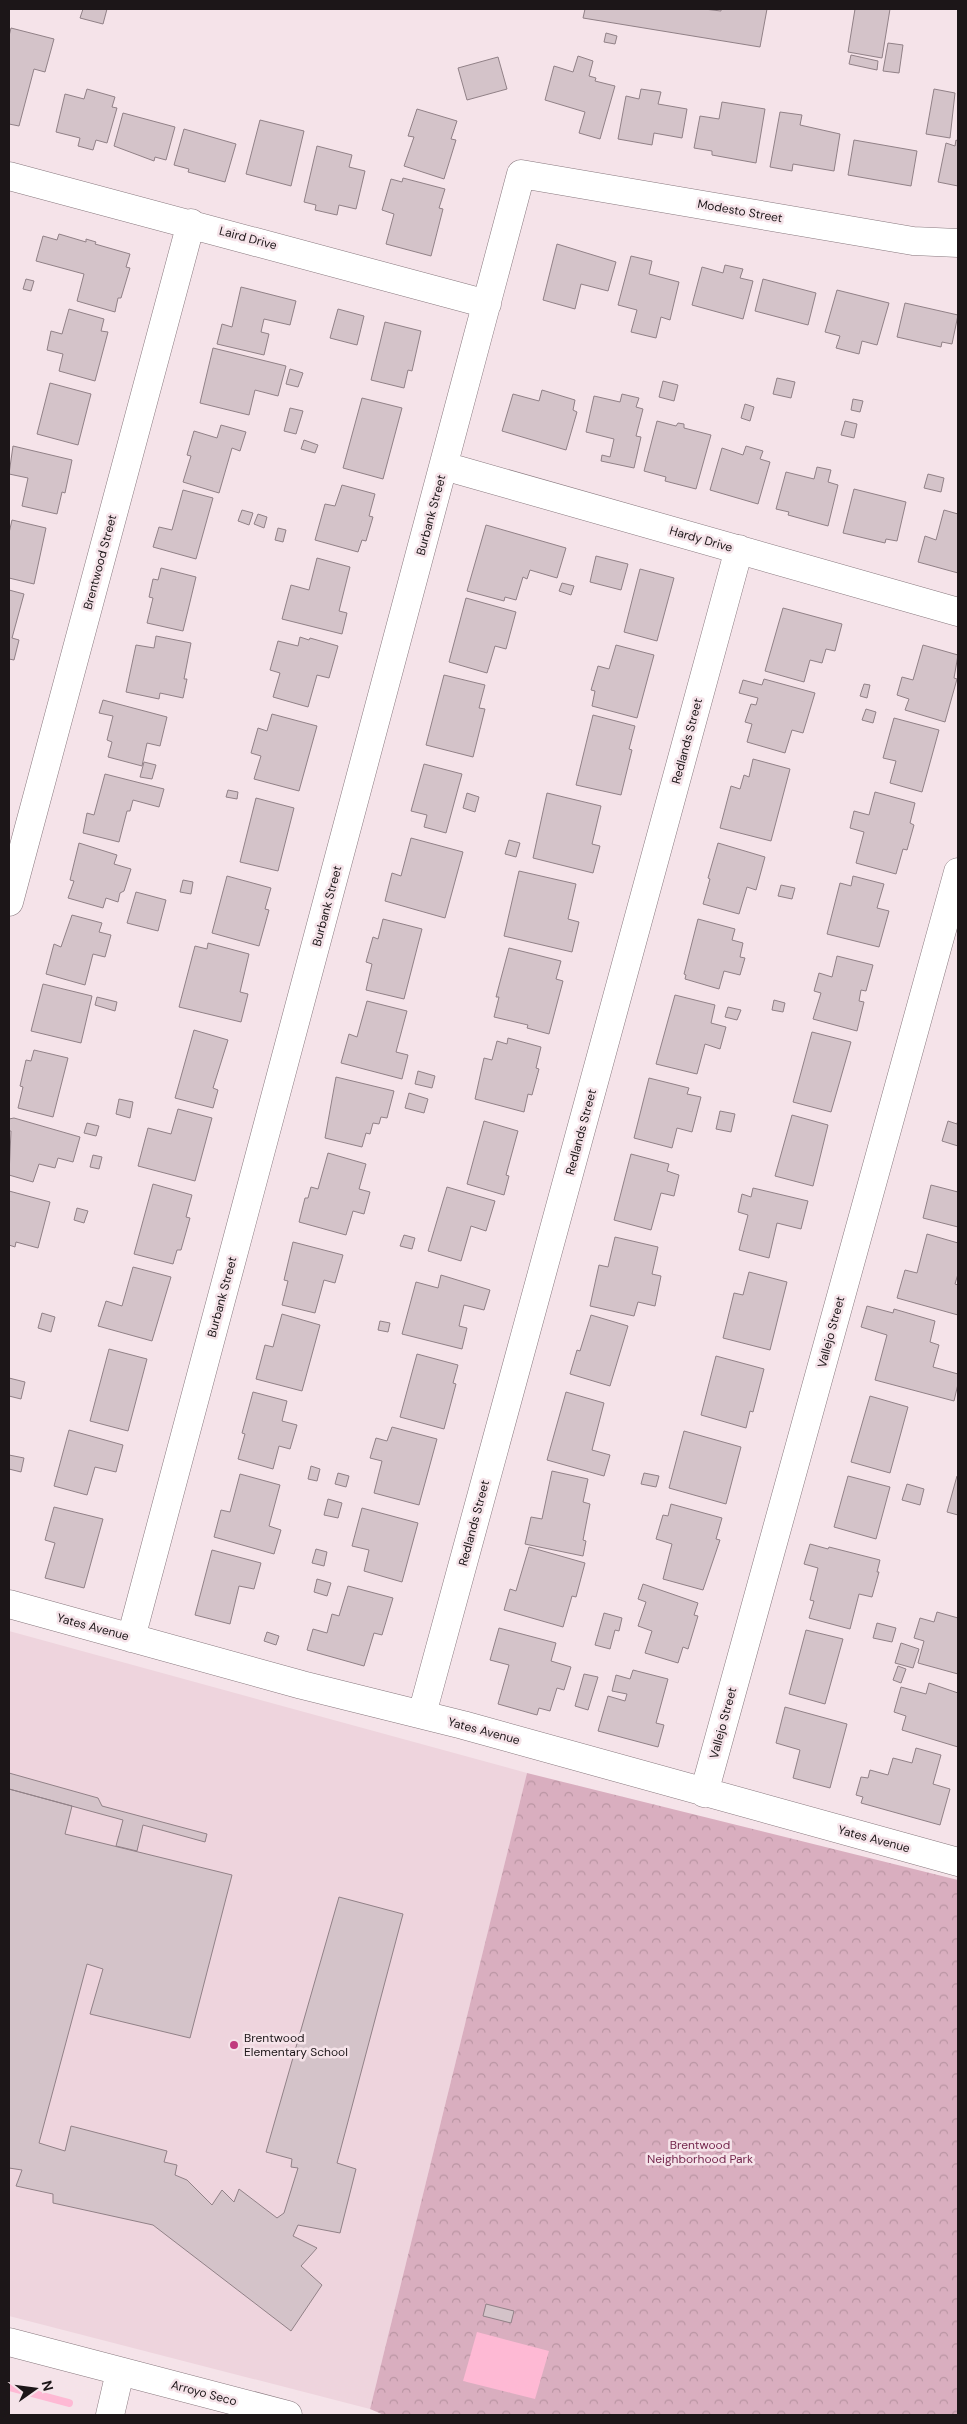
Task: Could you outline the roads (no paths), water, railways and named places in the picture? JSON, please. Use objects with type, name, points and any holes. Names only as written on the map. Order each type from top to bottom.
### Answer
[{"type":"street","name":"Modesto Street","points":[[521,174],[914,241],[958,243]]},
{"type":"street","name":"Burbank Street","points":[[132,1638],[521,174]]},
{"type":"street","name":"Laird Drive","points":[[9,176],[191,223],[487,304]]},
{"type":"street","name":"Brentwood Street","points":[[9,902],[191,223]]},
{"type":"street","name":"Hardy Drive","points":[[444,466],[958,612]]},
{"type":"street","name":"Redlands Street","points":[[422,1714],[739,549]]},
{"type":"street","name":"Vallejo Street","points":[[704,1793],[958,872]]},
{"type":"street","name":"Yates Avenue","points":[[9,1604],[302,1685],[422,1714],[958,1862]]},
{"type":"street","name":"Arroyo Seco","points":[[9,2342],[288,2415]]},
{"type":"street","points":[[110,2415],[120,2372]]},
{"type":"waterway","points":[[9,2387],[69,2403]]},
{"type":"place","name":"Brentwood Elementary School","points":[[234,2045]]},
{"type":"park label","name":"Brentwood Neighborhood Park","points":[[700,2152]]}]
